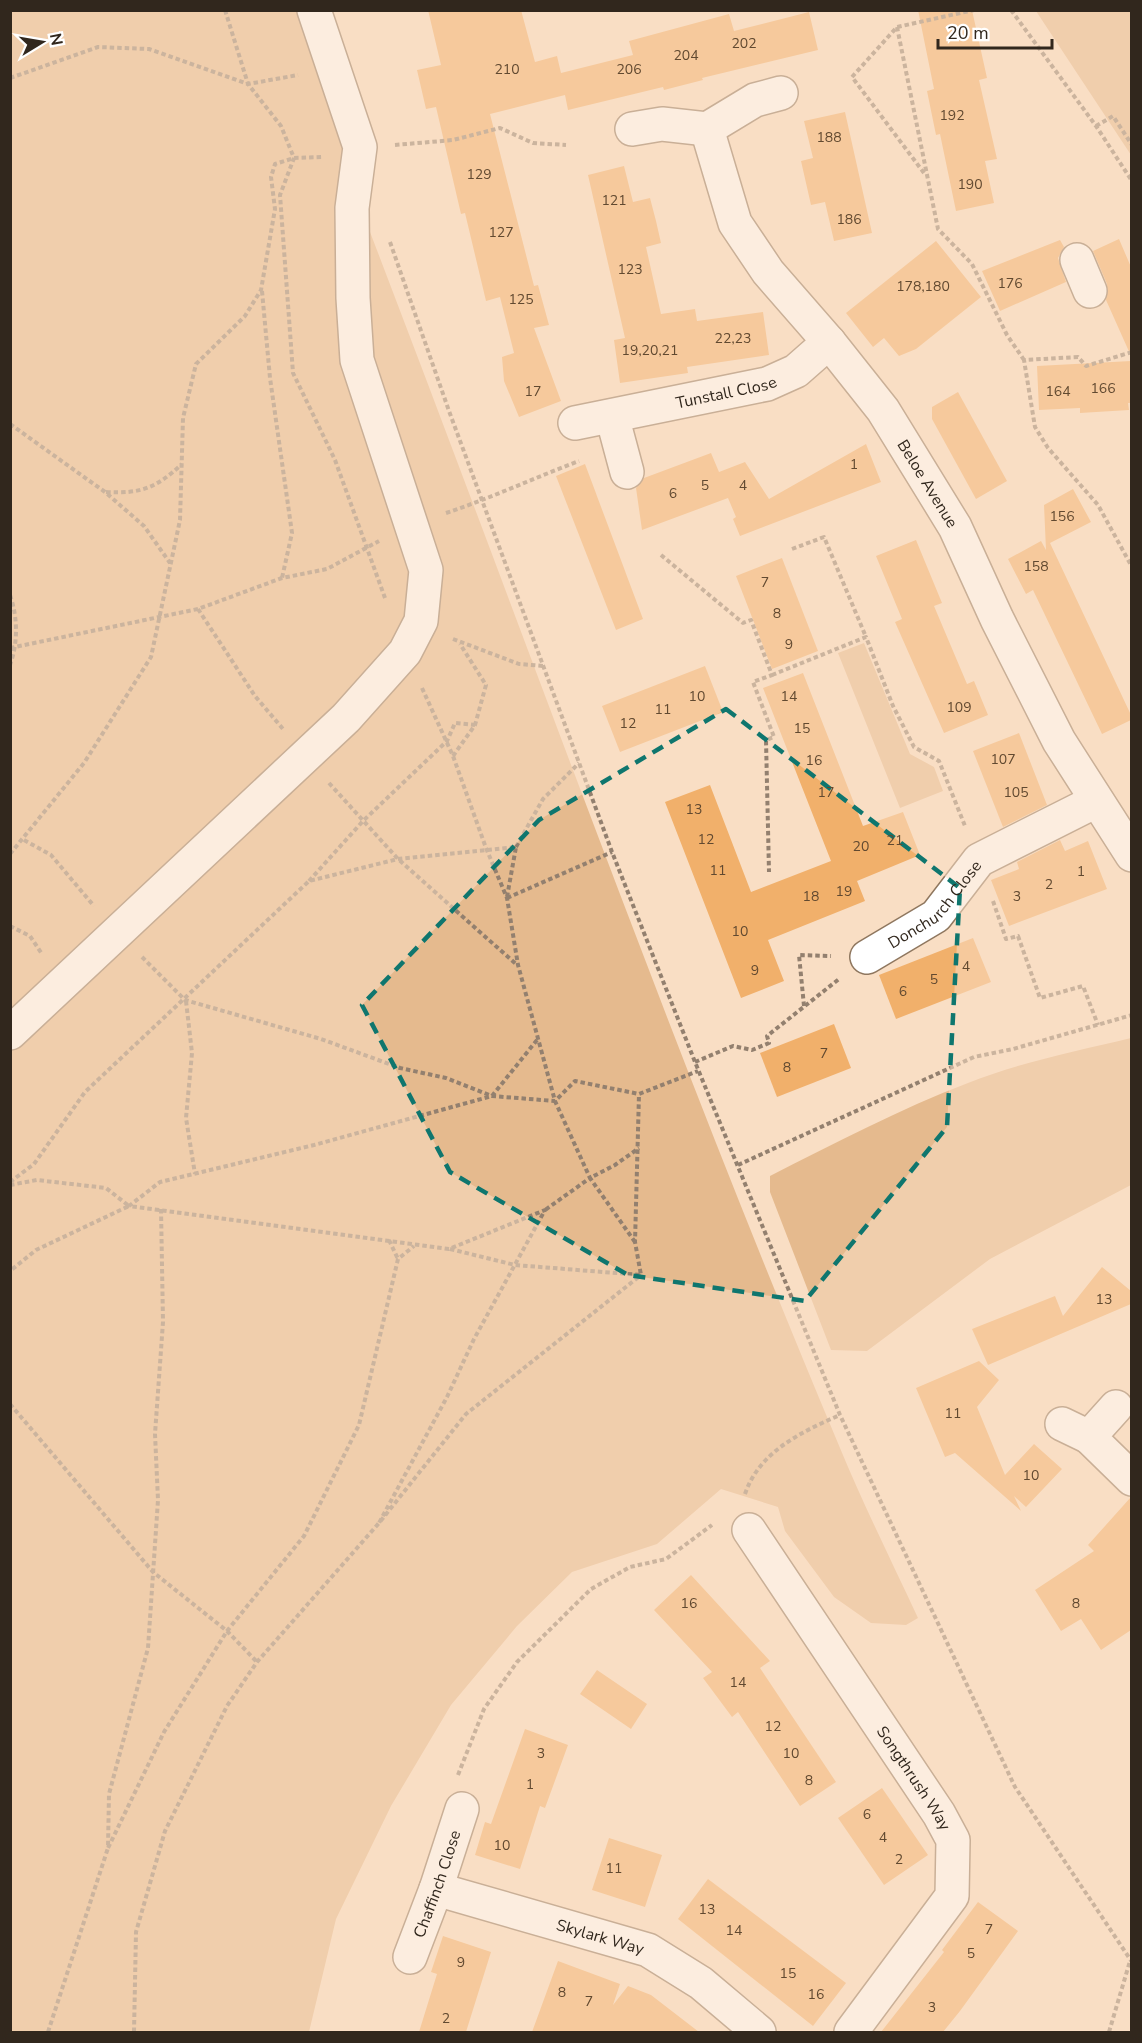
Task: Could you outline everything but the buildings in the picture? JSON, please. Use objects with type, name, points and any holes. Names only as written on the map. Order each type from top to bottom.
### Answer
[{"type":"street","points":[[10,1033],[346,718],[405,652],[421,621],[426,570],[412,521],[357,360],[353,298],[352,208],[360,147],[314,10]]},
{"type":"street","points":[[632,129],[662,124],[706,129],[755,100],[781,93]]},
{"type":"street","name":"Beloe Avenue","points":[[706,129],[735,223],[768,272],[829,342],[883,410],[955,527],[997,619],[1059,741],[1131,855]]},
{"type":"street","points":[[1077,260],[1090,291]]},
{"type":"street","name":"Tunstall Close","points":[[575,423],[767,384],[796,371],[829,342]]},
{"type":"street","points":[[612,416],[627,472]]},
{"type":"street","name":"Donchurch Close","points":[[867,957],[936,916],[979,860],[1096,801]]},
{"type":"street","points":[[1116,1407],[1076,1431],[1131,1479]]},
{"type":"street","name":"Songthrush Way","points":[[745,1517],[953,1840],[952,1896],[851,2032]]},
{"type":"street","name":"Chaffinch Close","points":[[410,1957],[436,1889],[462,1809]]},
{"type":"street","name":"Skylark Way","points":[[436,1889],[648,1950],[701,1983],[747,2029]]},
{"type":"path","points":[[925,175],[852,77],[897,27],[974,10]]},
{"type":"path","points":[[1011,10],[1096,126],[1131,181]]},
{"type":"path","points":[[897,27],[925,175],[938,228],[972,264],[1007,335],[1024,360],[1035,427],[1048,448],[1098,506],[1131,567]]},
{"type":"path","points":[[10,78],[98,47],[148,49],[248,84],[292,78]]},
{"type":"path","points":[[1096,126],[1113,116],[1131,145]]},
{"type":"path","points":[[282,578],[292,533],[270,378],[261,290],[275,209],[271,177],[275,164],[294,158],[326,156],[360,147],[453,140],[500,128],[533,143],[566,145]]},
{"type":"path","points":[[387,232],[482,501],[612,852],[694,1062],[840,1415],[1015,1787],[1131,1961],[1109,2032]]},
{"type":"path","points":[[10,854],[24,840],[84,763],[150,657],[180,520],[183,418],[196,364],[245,316],[261,290]]},
{"type":"path","points":[[1024,360],[1078,357],[1086,366],[1131,352]]},
{"type":"path","points":[[10,424],[105,492],[144,526],[170,563]]},
{"type":"path","points":[[105,492],[132,494],[162,483],[182,463]]},
{"type":"path","points":[[10,648],[198,609],[282,578],[327,569],[412,521],[482,501],[508,488]]},
{"type":"path","points":[[792,549],[824,537],[893,706],[914,747],[939,761],[979,860],[1006,939],[1018,936],[1040,998],[1083,986],[1098,1025]]},
{"type":"path","points":[[661,555],[743,623],[752,620],[772,675]]},
{"type":"path","points":[[10,595],[14,605],[17,646],[10,665]]},
{"type":"path","points":[[198,609],[255,696],[305,756],[398,859],[518,965]]},
{"type":"path","points":[[421,621],[460,643],[519,664],[543,666]]},
{"type":"path","points":[[769,872],[766,740],[774,737],[753,682],[866,637]]},
{"type":"path","points":[[453,756],[475,725],[486,685],[460,643]]},
{"type":"path","points":[[10,1184],[34,1164],[85,1092],[309,881],[363,820],[447,741],[455,723],[475,725]]},
{"type":"path","points":[[579,763],[543,799],[516,847],[507,898],[612,852]]},
{"type":"path","points":[[24,840],[51,855],[117,932],[185,1000],[321,1039],[400,1068],[446,1078],[492,1096],[555,1101],[575,1081],[639,1094],[698,1071]]},
{"type":"path","points":[[309,881],[398,859],[516,847]]},
{"type":"path","points":[[799,955],[804,1006]]},
{"type":"path","points":[[694,1062],[733,1046],[752,1050],[769,1043],[767,1036],[867,957]]},
{"type":"path","points":[[185,1000],[192,1053],[186,1118],[195,1174]]},
{"type":"path","points":[[738,1165],[974,1057],[1013,1049],[1131,1015]]},
{"type":"path","points":[[10,1270],[36,1250],[129,1206],[160,1182],[314,1145],[492,1096],[537,1041]]},
{"type":"path","points":[[639,1094],[640,1147],[635,1242],[641,1275]]},
{"type":"path","points":[[635,1242],[591,1178],[615,1166],[640,1147]]},
{"type":"path","points":[[10,1184],[37,1180],[106,1188],[129,1206],[388,1239],[415,1246],[449,1249],[515,1265],[641,1275]]},
{"type":"path","points":[[108,1848],[109,1794],[148,1648],[158,1500],[155,1434],[163,1322],[161,1209]]},
{"type":"path","points":[[379,1523],[545,1210],[449,1249]]},
{"type":"path","points":[[388,1239],[398,1259]]},
{"type":"path","points":[[48,2032],[108,1848],[164,1732],[227,1631],[304,1536],[359,1425],[398,1259],[415,1246]]},
{"type":"path","points":[[134,2032],[136,1932],[165,1831],[226,1706],[257,1662],[379,1523],[466,1414],[641,1275]]},
{"type":"path","points":[[10,1404],[153,1572],[227,1631],[257,1662]]},
{"type":"path","points":[[745,1517],[751,1474],[783,1444],[840,1415]]},
{"type":"path","points":[[462,1809],[450,1796],[484,1709],[517,1662],[591,1589],[630,1567],[666,1559],[713,1524]]},
{"type":"highlighted area","points":[[726,709],[960,888],[947,1127],[805,1301],[628,1275],[450,1172],[362,1005],[539,820]]},
{"type":"shaded area","points":[[11,11],[304,11],[354,169],[370,232],[658,994],[840,1448],[918,1618],[906,1625],[871,1623],[834,1597],[785,1531],[778,1507],[721,1489],[657,1544],[572,1572],[517,1626],[451,1705],[391,1806],[336,1919],[309,2032],[11,2032]]},
{"type":"shaded area","points":[[1036,11],[1131,11],[1131,155]]},
{"type":"shaded area","points":[[864,643],[910,754],[934,767],[943,791],[900,808],[838,653]]},
{"type":"shaded area","points":[[1131,1038],[1131,1185],[990,1259],[867,1351],[831,1350],[770,1192],[770,1176],[893,1115],[968,1083],[1029,1063]]}]
